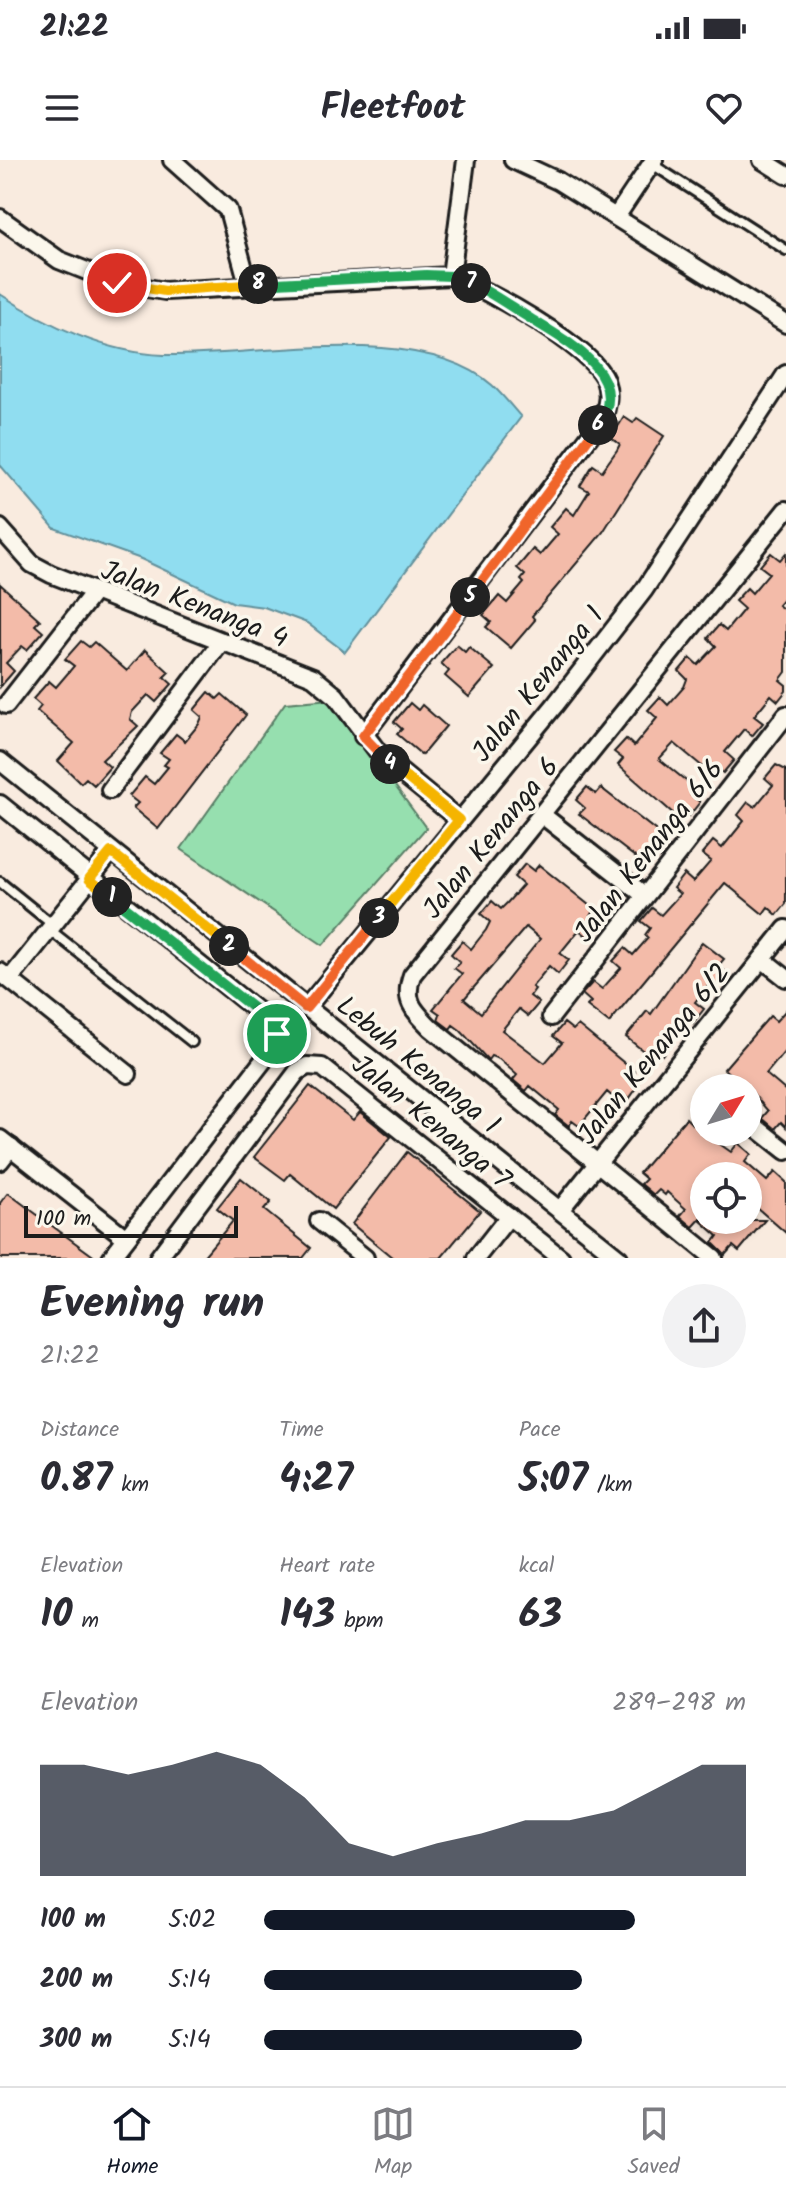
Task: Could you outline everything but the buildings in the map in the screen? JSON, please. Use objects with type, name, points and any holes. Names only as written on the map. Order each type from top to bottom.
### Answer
[{"type":"street","points":[[172,160],[228,210],[248,284]]},
{"type":"street","points":[[451,276],[466,160]]},
{"type":"street","points":[[513,160],[558,181],[786,324]]},
{"type":"street","points":[[762,160],[786,175]]},
{"type":"street","points":[[616,217],[650,161]]},
{"type":"street","points":[[0,218],[59,260],[117,283],[165,291],[248,284],[451,276],[474,284],[572,344],[605,379],[609,398],[604,417],[363,736]]},
{"type":"street","name":"Jalan Kenanga 1","points":[[306,1008],[555,705],[644,590],[786,374]]},
{"type":"street","name":"Jalan Kenanga 6","points":[[714,1258],[431,1028],[410,1007],[407,990],[412,975],[786,510]]},
{"type":"street","name":"Jalan Kenanga 4","points":[[0,528],[32,564],[94,592],[313,677],[336,696],[381,756],[459,820]]},
{"type":"street","points":[[6,705],[94,592]]},
{"type":"street","points":[[110,790],[222,641]]},
{"type":"street","name":"Jalan Kenanga 6/6","points":[[551,1017],[786,715]]},
{"type":"street","name":"Lebuh Kenanga 1","points":[[0,761],[619,1258]]},
{"type":"street","points":[[0,804],[89,879],[267,1019],[277,1034],[273,1048],[111,1258]]},
{"type":"street","points":[[541,814],[644,895]]},
{"type":"street","points":[[111,852],[51,927],[5,976],[128,1074]]},
{"type":"street","name":"Jalan Kenanga 6/2","points":[[560,1210],[786,929]]},
{"type":"street","points":[[762,959],[786,978]]},
{"type":"street","name":"Jalan Kenanga 7","points":[[158,1258],[297,1072],[307,1066],[322,1067],[561,1258]]},
{"type":"street","points":[[762,1132],[786,1151]]},
{"type":"street","points":[[0,1161],[5,1143],[126,1238]]},
{"type":"street","points":[[476,1258],[509,1216]]},
{"type":"street","points":[[319,1221],[365,1258]]},
{"type":"lane","points":[[650,161],[786,250]]},
{"type":"lane","points":[[0,882],[192,1042]]},
{"type":"green space","points":[[331,699],[426,828],[323,945],[181,849],[285,703]]},
{"type":"water","points":[[0,294],[78,335],[143,353],[202,354],[335,347],[380,348],[423,354],[461,365],[492,385],[521,417],[345,652],[307,623],[264,607],[234,603],[141,559],[54,528],[0,465]]},
{"type":"route","points":[[117,283],[165,291],[248,284],[451,276],[474,284],[572,344],[605,379],[609,398],[604,417],[363,736],[381,756],[459,820],[306,1008],[111,852],[89,879],[267,1019],[277,1034]]}]
